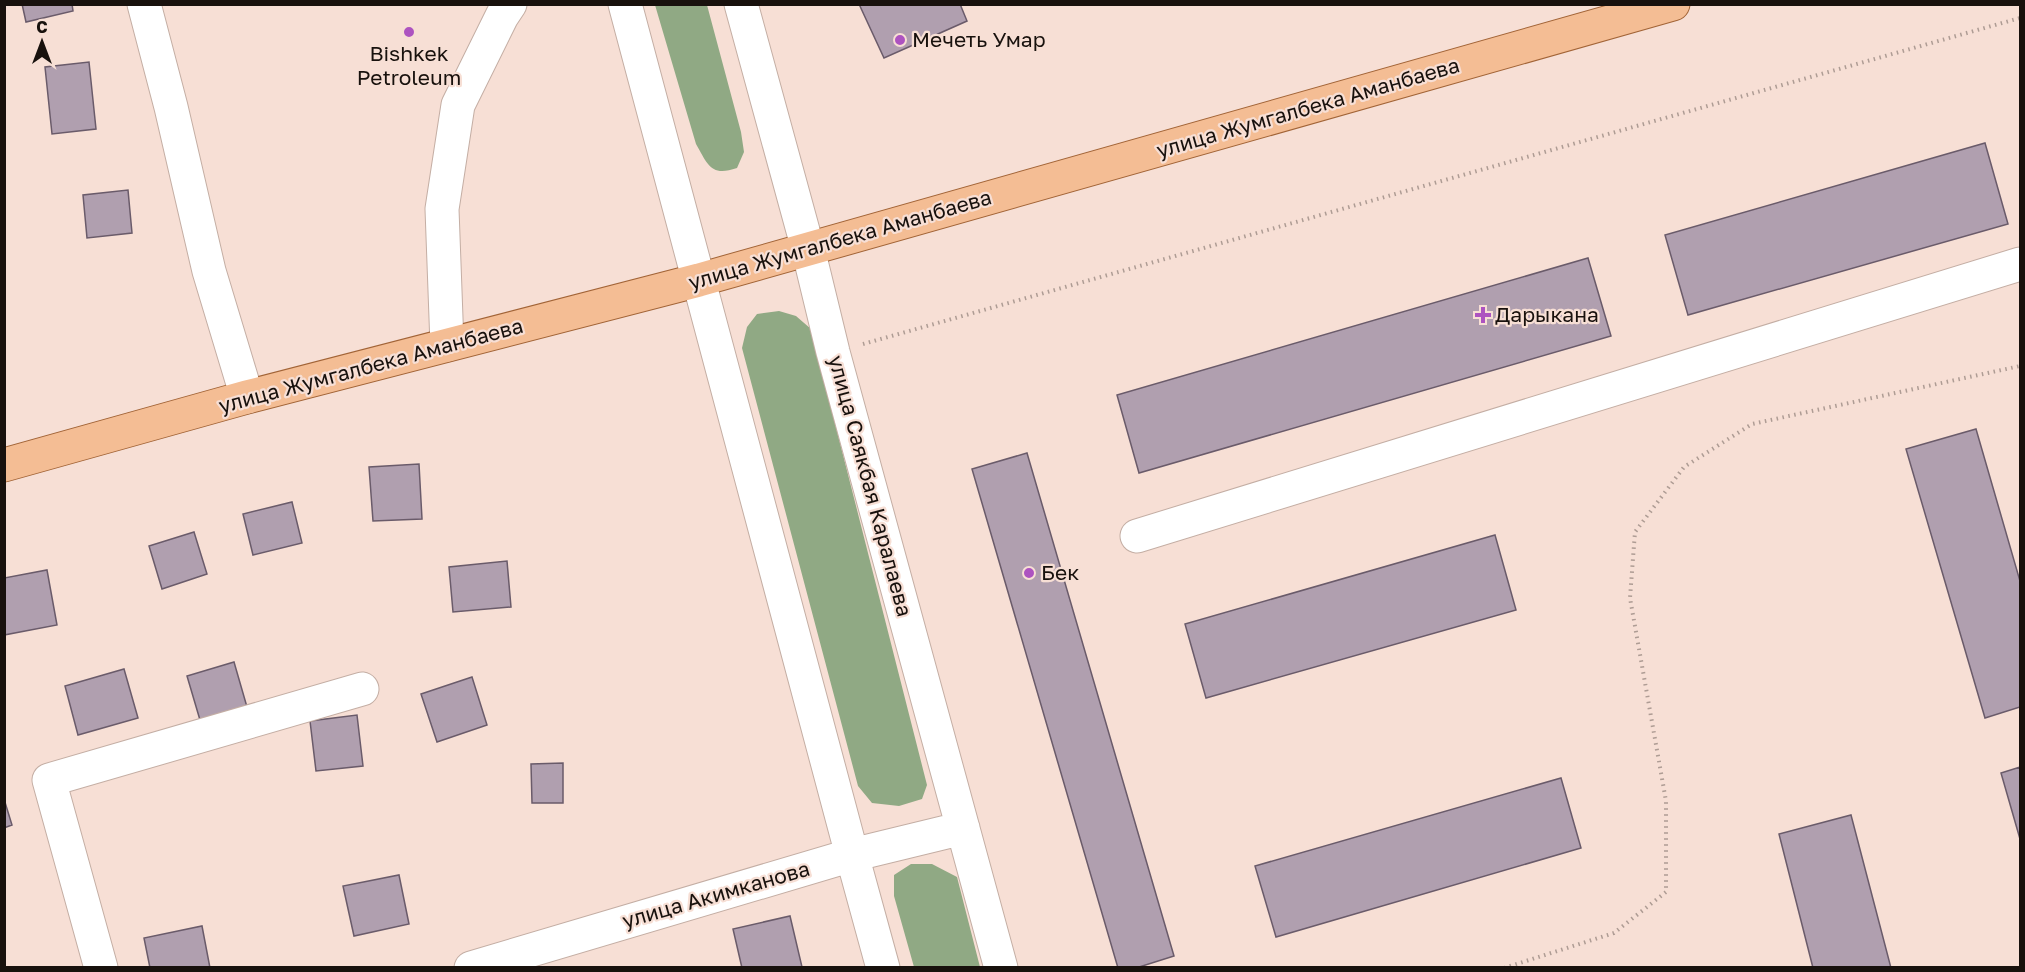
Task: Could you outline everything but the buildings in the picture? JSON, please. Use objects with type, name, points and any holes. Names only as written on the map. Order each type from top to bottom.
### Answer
[{"type":"main road","name":"улица Жумгалбека Аманбаева","points":[[4,465],[247,397],[699,280],[1636,10],[1673,4]]},
{"type":"street","points":[[144,4],[171,107],[209,271],[247,397]]},
{"type":"street","points":[[447,345],[442,209],[458,105],[510,4]]},
{"type":"street","points":[[625,4],[884,968]]},
{"type":"street","name":"улица Саякбая Каралаева","points":[[741,4],[1001,968]]},
{"type":"street","points":[[1137,536],[2020,264]]},
{"type":"street","points":[[101,968],[49,780],[362,689]]},
{"type":"street","name":"улица Акимканова","points":[[471,968],[852,855],[963,828]]},
{"type":"path","points":[[833,352],[2020,18]]},
{"type":"path","points":[[1504,968],[1614,933],[1665,892],[1665,801],[1630,598],[1635,532],[1684,467],[1752,424],[2020,366]]},
{"type":"green space","points":[[655,5],[707,5],[741,132],[744,152],[737,168],[716,170],[707,163],[696,144]]},
{"type":"green space","points":[[779,311],[796,316],[811,329],[927,785],[922,799],[899,806],[872,803],[858,786],[742,348],[747,327],[757,314]]},
{"type":"green space","points":[[911,864],[932,864],[957,877],[980,967],[914,967],[894,896],[894,875]]},
{"type":"place","name":"Bishkek Petroleum","points":[[409,32]]},
{"type":"place","name":"Мечеть Умар","points":[[900,40]]},
{"type":"place","name":"Дарыкана","points":[[1483,315]]},
{"type":"place","name":"Бек","points":[[1029,573]]}]
